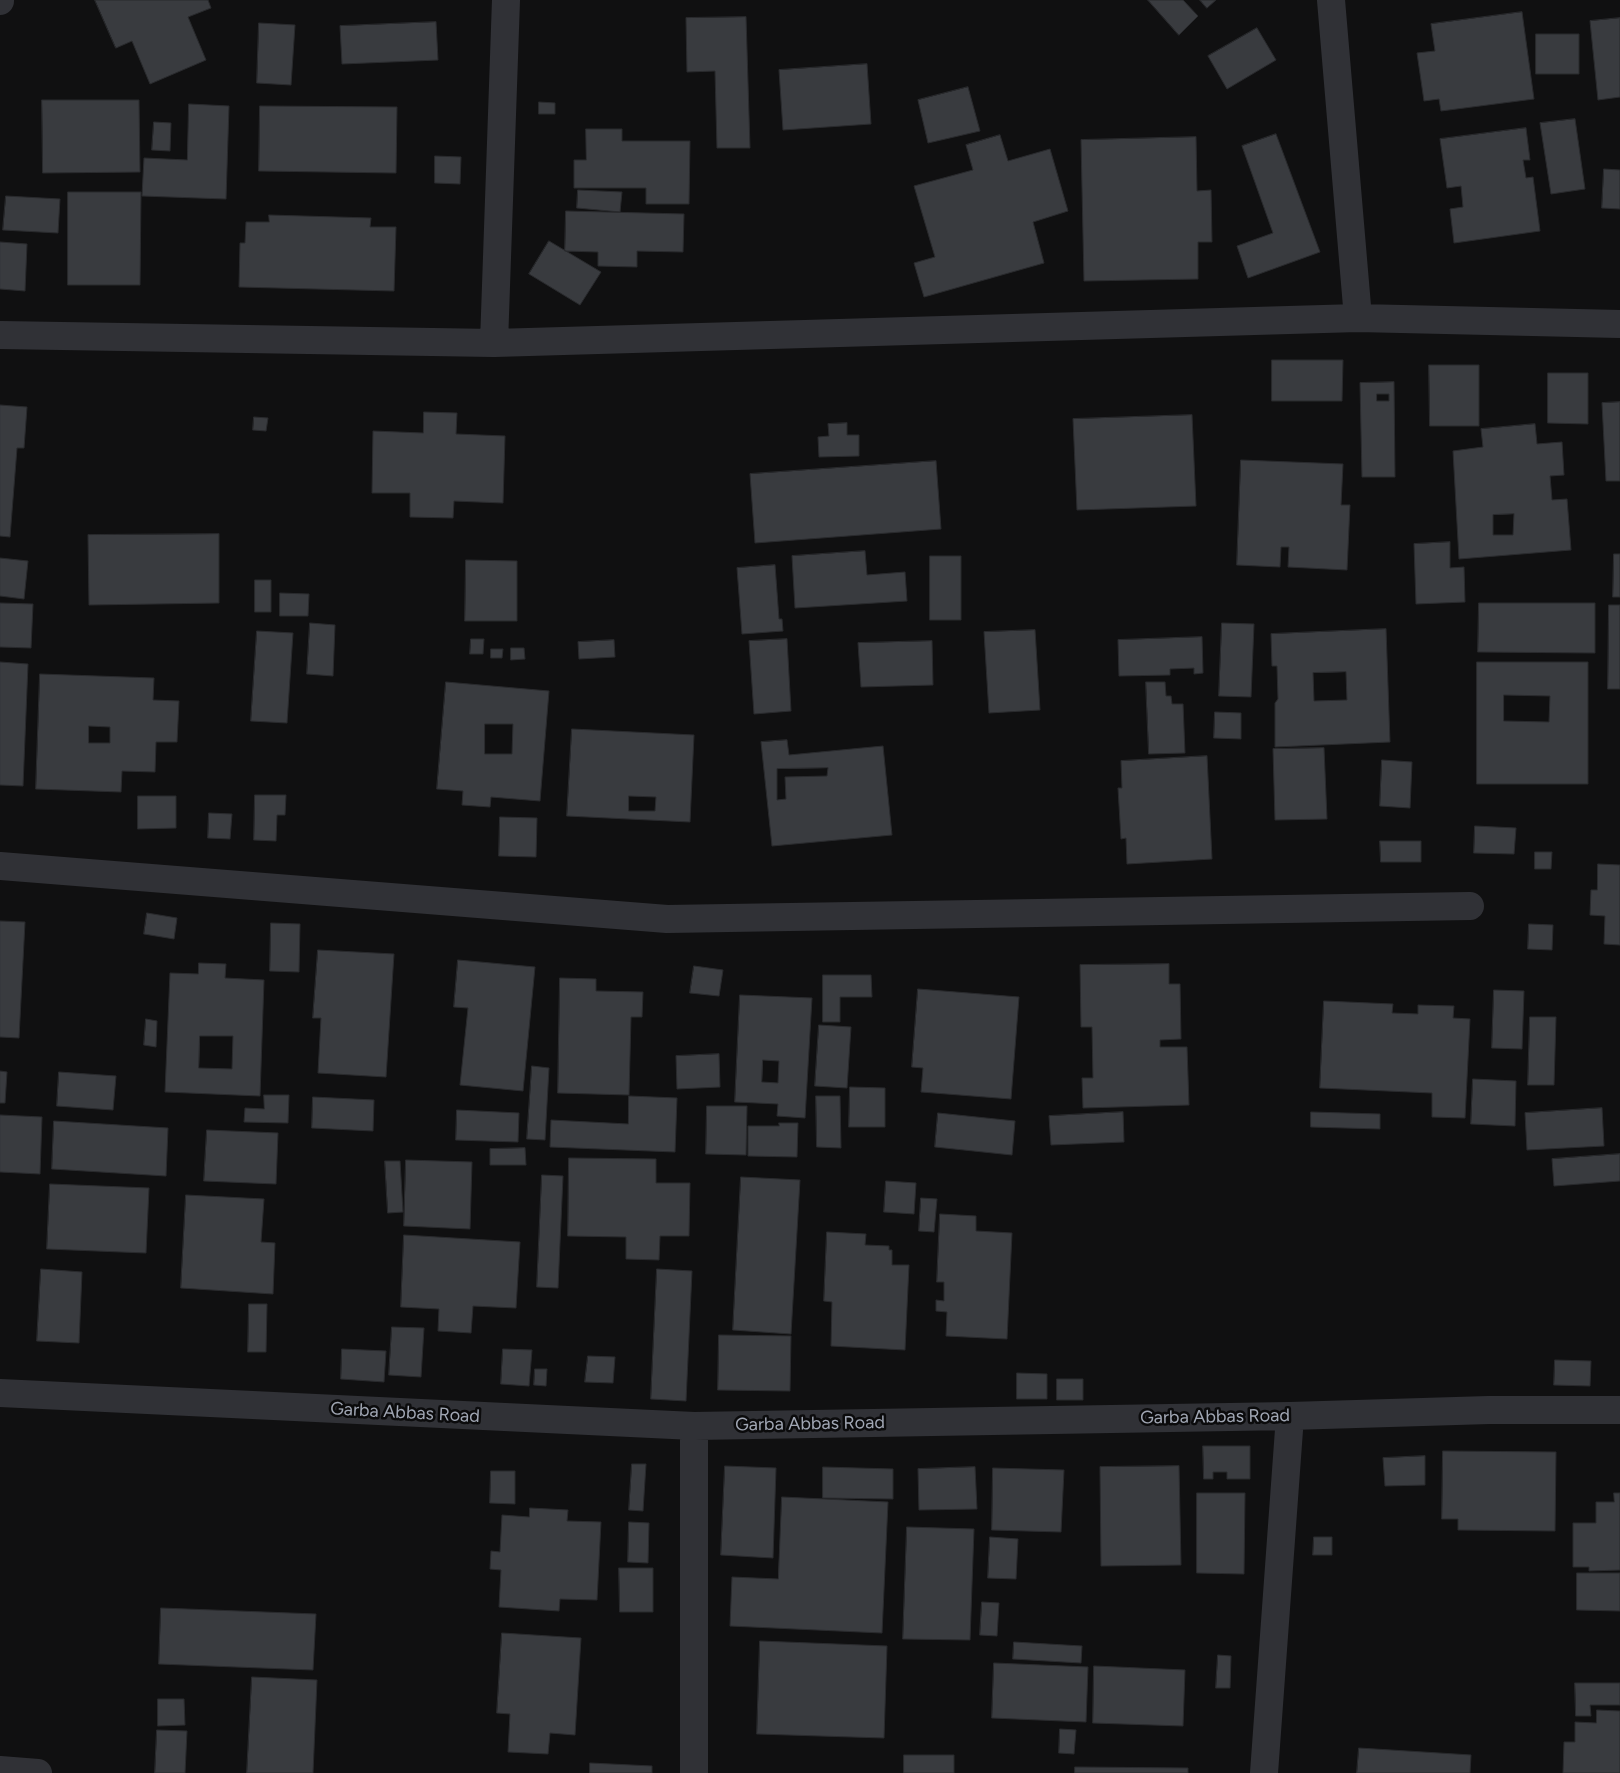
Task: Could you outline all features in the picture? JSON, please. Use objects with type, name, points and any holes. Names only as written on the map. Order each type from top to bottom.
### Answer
[{"type":"street","points":[[494,343],[506,0]]},
{"type":"street","points":[[1331,0],[1358,318]]},
{"type":"street","points":[[0,335],[494,343],[1358,318],[1620,324]]},
{"type":"street","points":[[0,866],[667,920],[1470,906]]},
{"type":"street","name":"Garba Abbas Road","points":[[0,1393],[694,1426],[1290,1416],[1488,1410],[1620,1410]]},
{"type":"street","points":[[1264,1773],[1290,1416]]},
{"type":"street","points":[[694,1426],[694,1773]]},
{"type":"street","points":[[0,1770],[38,1773]]},
{"type":"building","points":[[95,0],[208,0],[211,8],[188,17],[206,60],[150,84],[132,41],[116,48]]},
{"type":"building","points":[[1148,0],[1183,0],[1198,16],[1179,35]]},
{"type":"building","points":[[1200,0],[1216,0],[1207,8]]},
{"type":"building","points":[[1522,12],[1534,99],[1441,111],[1439,99],[1424,101],[1417,53],[1435,51],[1431,24]]},
{"type":"building","points":[[746,17],[750,148],[717,148],[715,71],[687,72],[686,18]]},
{"type":"building","points":[[1620,18],[1620,97],[1598,100],[1590,21]]},
{"type":"building","points":[[436,22],[438,60],[342,64],[340,26]]},
{"type":"building","points":[[259,23],[295,25],[291,85],[257,83]]},
{"type":"building","points":[[1257,28],[1276,60],[1227,89],[1208,56]]},
{"type":"building","points":[[1536,34],[1579,34],[1579,74],[1536,74]]},
{"type":"building","points":[[867,64],[871,124],[783,130],[779,70]]},
{"type":"building","points":[[968,87],[980,131],[928,143],[918,100]]},
{"type":"building","points":[[42,100],[139,100],[140,172],[43,173]]},
{"type":"building","points":[[539,102],[555,103],[555,114],[539,114]]},
{"type":"building","points":[[189,104],[229,106],[226,199],[142,196],[144,158],[187,160]]},
{"type":"building","points":[[260,106],[397,107],[396,173],[259,171]]},
{"type":"building","points":[[1575,119],[1585,189],[1551,194],[1540,123]]},
{"type":"building","points":[[154,122],[171,123],[170,151],[152,150]]},
{"type":"building","points":[[1526,128],[1530,160],[1523,160],[1526,178],[1533,177],[1540,231],[1454,243],[1450,209],[1463,207],[1461,186],[1447,188],[1440,139]]},
{"type":"building","points":[[586,129],[622,129],[622,141],[690,141],[689,204],[646,204],[646,188],[574,188],[574,160],[586,160]]},
{"type":"building","points":[[1276,134],[1320,252],[1248,278],[1237,246],[1273,233],[1242,146]]},
{"type":"building","points":[[1000,135],[1008,161],[1050,149],[1068,211],[1033,222],[1044,263],[924,297],[914,263],[935,257],[914,186],[973,170],[966,145]]},
{"type":"building","points":[[1196,137],[1197,191],[1211,190],[1212,242],[1198,242],[1198,279],[1084,281],[1081,140]]},
{"type":"building","points":[[435,156],[461,157],[460,184],[435,183]]},
{"type":"building","points":[[1604,169],[1620,170],[1620,209],[1602,208]]},
{"type":"building","points":[[578,190],[622,192],[620,212],[577,208]]},
{"type":"building","points":[[68,192],[141,192],[140,285],[68,285]]},
{"type":"building","points":[[6,196],[60,199],[58,233],[3,230]]},
{"type":"building","points":[[566,211],[684,214],[683,252],[637,251],[637,267],[598,266],[598,252],[565,251]]},
{"type":"building","points":[[269,215],[371,218],[370,227],[396,227],[394,291],[239,287],[240,243],[245,243],[246,222],[269,222]]},
{"type":"building","points":[[549,241],[601,272],[580,305],[529,274]]},
{"type":"building","points":[[0,242],[27,244],[25,291],[0,289]]},
{"type":"building","points":[[1272,360],[1343,360],[1342,401],[1272,401]]},
{"type":"building","points":[[1429,365],[1479,365],[1479,426],[1430,426]]},
{"type":"building","points":[[1548,373],[1588,373],[1588,424],[1548,423]]},
{"type":"building","points":[[1394,382],[1395,477],[1362,477],[1360,383]],"holes":[[[1377,394],[1389,394],[1389,401],[1377,401]]]},
{"type":"building","points":[[1620,402],[1620,481],[1606,481],[1602,403]]},
{"type":"building","points":[[0,405],[27,407],[24,448],[17,448],[10,537],[0,536]]},
{"type":"building","points":[[424,412],[457,413],[456,434],[505,436],[503,503],[454,501],[453,518],[410,517],[410,493],[372,493],[373,431],[423,433]]},
{"type":"building","points":[[1192,415],[1196,506],[1077,510],[1073,419]]},
{"type":"building","points":[[254,417],[268,418],[266,431],[253,430]]},
{"type":"building","points":[[847,423],[847,435],[859,435],[859,456],[819,457],[818,437],[829,436],[828,424]]},
{"type":"building","points":[[1535,424],[1537,444],[1562,442],[1564,475],[1550,476],[1552,500],[1567,499],[1571,550],[1459,559],[1453,451],[1483,447],[1481,429]],"holes":[[[1514,514],[1513,535],[1493,535],[1493,515]]]},
{"type":"building","points":[[1241,460],[1343,464],[1341,505],[1350,505],[1347,570],[1288,567],[1289,547],[1281,547],[1280,567],[1237,565]]},
{"type":"building","points":[[936,461],[941,529],[755,543],[750,474]]},
{"type":"building","points":[[219,534],[219,603],[89,605],[88,535]]},
{"type":"building","points":[[1450,542],[1450,568],[1464,567],[1465,602],[1416,604],[1414,544]]},
{"type":"building","points":[[865,551],[867,575],[905,572],[907,601],[795,608],[792,556]]},
{"type":"building","points":[[1614,554],[1620,554],[1620,597],[1613,597]]},
{"type":"building","points":[[930,556],[961,556],[961,620],[930,620]]},
{"type":"building","points":[[0,558],[28,561],[24,599],[0,596]]},
{"type":"building","points":[[466,560],[517,561],[517,621],[465,621]]},
{"type":"building","points":[[775,565],[779,619],[782,619],[783,631],[742,634],[737,568]]},
{"type":"building","points":[[255,580],[271,580],[271,612],[255,612]]},
{"type":"building","points":[[280,593],[309,594],[308,616],[280,616]]},
{"type":"building","points":[[0,603],[33,604],[31,648],[0,647]]},
{"type":"building","points":[[1479,603],[1595,603],[1595,653],[1478,652]]},
{"type":"building","points":[[1609,605],[1620,605],[1620,689],[1608,689]]},
{"type":"building","points":[[310,623],[335,625],[333,676],[307,674]]},
{"type":"building","points":[[1222,623],[1254,624],[1251,697],[1219,696]]},
{"type":"building","points":[[1386,629],[1390,742],[1275,747],[1275,703],[1278,699],[1277,666],[1272,666],[1271,634]],"holes":[[[1346,672],[1347,700],[1314,701],[1313,673]]]},
{"type":"building","points":[[1035,630],[1040,710],[989,713],[984,632]]},
{"type":"building","points":[[257,631],[293,633],[287,723],[251,721]]},
{"type":"building","points":[[1202,637],[1203,673],[1194,674],[1194,668],[1170,669],[1170,675],[1119,676],[1118,640]]},
{"type":"building","points":[[471,639],[484,639],[483,654],[470,654]]},
{"type":"building","points":[[787,639],[791,711],[754,714],[749,641]]},
{"type":"building","points":[[614,640],[615,657],[579,659],[578,642]]},
{"type":"building","points":[[932,641],[933,685],[861,687],[858,643]]},
{"type":"building","points":[[511,648],[524,648],[525,659],[511,660]]},
{"type":"building","points":[[491,649],[503,649],[502,658],[491,658]]},
{"type":"building","points":[[0,662],[28,664],[23,786],[0,785]]},
{"type":"building","points":[[1477,662],[1588,662],[1588,784],[1477,784]],"holes":[[[1504,695],[1550,696],[1549,722],[1504,721]]]},
{"type":"building","points":[[40,674],[154,678],[153,700],[179,701],[177,742],[156,742],[155,772],[122,771],[121,792],[36,789]],"holes":[[[89,726],[110,727],[110,743],[89,743]]]},
{"type":"building","points":[[446,682],[549,691],[540,801],[491,797],[490,807],[462,805],[463,791],[437,789]],"holes":[[[485,724],[513,724],[512,754],[485,754]]]},
{"type":"building","points":[[1146,682],[1165,682],[1166,696],[1171,696],[1172,704],[1183,704],[1185,753],[1149,754]]},
{"type":"building","points":[[1215,712],[1241,713],[1241,739],[1214,738]]},
{"type":"building","points":[[572,729],[694,735],[690,822],[567,816]],"holes":[[[629,796],[656,797],[655,811],[629,811]]]},
{"type":"building","points":[[787,740],[789,755],[883,746],[892,835],[772,846],[761,742]],"holes":[[[828,768],[827,776],[785,777],[786,799],[777,800],[777,769]]]},
{"type":"building","points":[[1324,748],[1327,819],[1275,820],[1273,749]]},
{"type":"building","points":[[1207,756],[1212,859],[1127,864],[1126,838],[1121,839],[1118,788],[1122,788],[1121,761]]},
{"type":"building","points":[[1382,760],[1412,762],[1410,808],[1380,806]]},
{"type":"building","points":[[255,795],[286,795],[285,815],[277,815],[276,841],[254,840]]},
{"type":"building","points":[[138,796],[176,796],[176,828],[138,829]]},
{"type":"building","points":[[209,813],[232,814],[230,839],[208,838]]},
{"type":"building","points":[[500,817],[537,818],[536,857],[499,856]]},
{"type":"building","points":[[1475,826],[1516,828],[1514,854],[1474,853]]},
{"type":"building","points":[[1380,841],[1421,841],[1421,862],[1381,862]]},
{"type":"building","points":[[1535,852],[1552,852],[1551,869],[1535,869]]},
{"type":"building","points":[[1598,864],[1620,865],[1620,945],[1604,944],[1605,916],[1590,915],[1591,890],[1597,890]]},
{"type":"building","points":[[147,913],[177,918],[174,939],[144,934]]},
{"type":"building","points":[[0,921],[25,922],[19,1038],[0,1037]]},
{"type":"building","points":[[271,923],[300,924],[299,972],[270,971]]},
{"type":"building","points":[[1529,924],[1553,925],[1552,950],[1528,949]]},
{"type":"building","points":[[318,950],[394,954],[386,1077],[318,1073],[321,1018],[313,1018]]},
{"type":"building","points":[[458,960],[535,967],[523,1091],[460,1085],[468,1008],[454,1007]]},
{"type":"building","points":[[199,963],[226,964],[225,978],[264,980],[260,1096],[165,1092],[170,973],[198,974]],"holes":[[[200,1036],[233,1036],[232,1069],[199,1068]]]},
{"type":"building","points":[[1169,964],[1169,984],[1180,984],[1181,1039],[1160,1040],[1160,1047],[1187,1047],[1189,1105],[1083,1108],[1082,1078],[1093,1078],[1092,1027],[1081,1027],[1080,965]]},
{"type":"building","points":[[694,966],[723,970],[719,996],[690,993]]},
{"type":"building","points":[[823,975],[871,975],[872,997],[840,997],[840,1022],[823,1022]]},
{"type":"building","points":[[560,978],[596,979],[596,991],[643,992],[642,1017],[631,1017],[629,1095],[558,1093]]},
{"type":"building","points":[[918,989],[1019,997],[1011,1099],[921,1092],[923,1068],[912,1067]]},
{"type":"building","points":[[1494,990],[1524,991],[1522,1049],[1492,1048]]},
{"type":"building","points":[[740,995],[812,998],[805,1118],[777,1116],[778,1104],[735,1102]],"holes":[[[763,1060],[779,1061],[778,1083],[762,1082]]]},
{"type":"building","points":[[1324,1001],[1393,1004],[1392,1013],[1418,1014],[1418,1005],[1454,1006],[1453,1018],[1470,1019],[1465,1118],[1432,1117],[1432,1093],[1320,1088]]},
{"type":"building","points":[[1530,1017],[1556,1017],[1554,1085],[1528,1085]]},
{"type":"building","points":[[146,1019],[157,1021],[156,1047],[144,1045]]},
{"type":"building","points":[[819,1025],[851,1027],[847,1088],[815,1086]]},
{"type":"building","points":[[719,1054],[720,1087],[677,1089],[676,1056]]},
{"type":"building","points":[[532,1066],[549,1068],[545,1140],[527,1139]]},
{"type":"building","points":[[0,1071],[7,1072],[5,1103],[0,1103]]},
{"type":"building","points":[[59,1072],[116,1076],[113,1110],[57,1106]]},
{"type":"building","points":[[1473,1079],[1516,1081],[1515,1126],[1471,1124]]},
{"type":"building","points":[[850,1087],[885,1088],[885,1127],[849,1127]]},
{"type":"building","points":[[264,1095],[289,1095],[288,1123],[244,1122],[245,1108],[264,1109]]},
{"type":"building","points":[[629,1096],[677,1098],[675,1152],[550,1147],[551,1120],[628,1124]]},
{"type":"building","points":[[816,1096],[840,1096],[841,1148],[817,1147]]},
{"type":"building","points":[[313,1097],[374,1100],[373,1131],[312,1128]]},
{"type":"building","points":[[707,1106],[747,1106],[746,1155],[706,1154]]},
{"type":"building","points":[[1602,1108],[1604,1146],[1527,1150],[1525,1113]]},
{"type":"building","points":[[457,1110],[519,1113],[518,1142],[456,1140]]},
{"type":"building","points":[[1123,1112],[1124,1142],[1051,1145],[1049,1116]]},
{"type":"building","points":[[1311,1112],[1380,1114],[1380,1129],[1311,1127]]},
{"type":"building","points":[[938,1113],[1015,1121],[1012,1155],[935,1147]]},
{"type":"building","points":[[0,1115],[42,1117],[40,1174],[0,1172]]},
{"type":"building","points":[[54,1121],[168,1128],[166,1176],[52,1169]]},
{"type":"building","points":[[779,1123],[798,1123],[797,1157],[748,1156],[748,1126],[779,1126]]},
{"type":"building","points":[[207,1130],[278,1133],[276,1184],[204,1181]]},
{"type":"building","points":[[525,1148],[526,1165],[490,1165],[490,1149]]},
{"type":"building","points":[[1620,1154],[1620,1181],[1554,1186],[1552,1159]]},
{"type":"building","points":[[569,1158],[656,1159],[656,1183],[690,1183],[689,1236],[660,1236],[659,1260],[626,1259],[626,1237],[568,1236]]},
{"type":"building","points":[[406,1160],[472,1162],[470,1229],[404,1226]]},
{"type":"building","points":[[385,1161],[400,1161],[403,1212],[388,1213]]},
{"type":"building","points":[[542,1175],[563,1176],[558,1288],[537,1287]]},
{"type":"building","points":[[741,1177],[800,1180],[791,1334],[733,1330]]},
{"type":"building","points":[[886,1181],[916,1183],[914,1214],[884,1212]]},
{"type":"building","points":[[50,1184],[149,1188],[146,1253],[47,1249]]},
{"type":"building","points":[[186,1195],[264,1199],[261,1242],[275,1243],[273,1294],[181,1288]]},
{"type":"building","points":[[921,1198],[937,1199],[934,1232],[919,1231]]},
{"type":"building","points":[[940,1214],[976,1216],[976,1231],[1012,1233],[1007,1339],[946,1336],[947,1312],[936,1311],[936,1300],[944,1301],[944,1282],[937,1282]]},
{"type":"building","points":[[827,1232],[866,1234],[865,1245],[889,1246],[889,1250],[892,1250],[892,1265],[909,1265],[905,1350],[831,1346],[832,1302],[824,1301]]},
{"type":"building","points":[[404,1235],[520,1242],[516,1308],[473,1306],[471,1333],[438,1331],[439,1309],[401,1307]]},
{"type":"building","points":[[41,1269],[82,1272],[79,1343],[37,1341]]},
{"type":"building","points":[[657,1269],[692,1271],[686,1401],[651,1399]]},
{"type":"building","points":[[249,1304],[267,1304],[266,1352],[248,1352]]},
{"type":"building","points":[[392,1327],[424,1328],[421,1377],[389,1375]]},
{"type":"building","points":[[719,1335],[791,1336],[790,1391],[718,1390]]},
{"type":"building","points":[[342,1349],[386,1351],[384,1382],[341,1379]]},
{"type":"building","points":[[503,1349],[532,1350],[529,1386],[501,1384]]},
{"type":"building","points":[[588,1356],[615,1357],[613,1383],[585,1382]]},
{"type":"building","points":[[1555,1360],[1591,1361],[1590,1386],[1554,1385]]},
{"type":"building","points":[[535,1369],[547,1369],[546,1386],[534,1385]]},
{"type":"building","points":[[1017,1373],[1047,1374],[1047,1399],[1017,1399]]},
{"type":"building","points":[[1057,1379],[1083,1379],[1083,1400],[1057,1400]]},
{"type":"building","points":[[1203,1446],[1250,1446],[1250,1479],[1227,1479],[1227,1472],[1213,1472],[1213,1479],[1204,1479]]},
{"type":"building","points":[[1443,1451],[1556,1452],[1555,1531],[1458,1530],[1458,1519],[1442,1519]]},
{"type":"building","points":[[1425,1456],[1425,1485],[1385,1486],[1383,1458]]},
{"type":"building","points":[[632,1464],[646,1464],[643,1511],[629,1510]]},
{"type":"building","points":[[725,1466],[776,1468],[773,1558],[721,1555]]},
{"type":"building","points":[[1179,1466],[1181,1565],[1101,1566],[1100,1467]]},
{"type":"building","points":[[823,1467],[893,1469],[893,1499],[823,1498]]},
{"type":"building","points":[[975,1467],[977,1509],[919,1510],[918,1469]]},
{"type":"building","points":[[993,1468],[1064,1470],[1061,1532],[992,1530]]},
{"type":"building","points":[[491,1471],[515,1471],[515,1504],[490,1503]]},
{"type":"building","points":[[1197,1493],[1245,1493],[1244,1574],[1197,1573]]},
{"type":"building","points":[[1614,1493],[1620,1493],[1620,1570],[1589,1571],[1589,1567],[1573,1567],[1573,1523],[1596,1523],[1596,1502],[1614,1502]]},
{"type":"building","points":[[782,1497],[888,1502],[882,1633],[730,1626],[732,1577],[778,1579]]},
{"type":"building","points":[[530,1508],[568,1510],[567,1521],[601,1522],[597,1600],[560,1599],[559,1611],[499,1607],[501,1570],[490,1569],[491,1551],[500,1552],[502,1515],[529,1517]]},
{"type":"building","points":[[629,1522],[649,1523],[648,1563],[628,1562]]},
{"type":"building","points":[[907,1527],[974,1529],[970,1640],[903,1639]]},
{"type":"building","points":[[990,1537],[1018,1539],[1016,1579],[988,1578]]},
{"type":"building","points":[[1314,1537],[1332,1537],[1332,1555],[1313,1555]]},
{"type":"building","points":[[619,1568],[653,1568],[653,1612],[620,1612]]},
{"type":"building","points":[[1577,1573],[1620,1573],[1620,1611],[1577,1610]]},
{"type":"building","points":[[982,1602],[999,1603],[997,1636],[980,1635]]},
{"type":"building","points":[[161,1608],[316,1614],[313,1670],[159,1664]]},
{"type":"building","points":[[502,1633],[581,1638],[575,1735],[550,1733],[548,1754],[508,1752],[510,1714],[497,1713]]},
{"type":"building","points":[[760,1641],[887,1646],[884,1738],[757,1734]]},
{"type":"building","points":[[1014,1642],[1082,1646],[1081,1663],[1013,1659]]},
{"type":"building","points":[[1218,1655],[1231,1656],[1230,1688],[1216,1688]]},
{"type":"building","points":[[994,1663],[1088,1667],[1086,1722],[992,1718]]},
{"type":"building","points":[[1094,1666],[1185,1670],[1183,1726],[1093,1723]]},
{"type":"building","points":[[252,1677],[317,1680],[313,1773],[247,1773]]},
{"type":"building","points":[[1575,1683],[1620,1683],[1620,1705],[1590,1705],[1591,1716],[1576,1716]]},
{"type":"building","points":[[158,1699],[184,1699],[185,1725],[158,1726]]},
{"type":"building","points":[[1597,1710],[1620,1711],[1620,1773],[1563,1773],[1564,1742],[1575,1742],[1575,1722],[1596,1723]]},
{"type":"building","points":[[1060,1729],[1076,1730],[1074,1754],[1059,1753]]},
{"type":"building","points":[[157,1730],[187,1731],[185,1773],[155,1773]]},
{"type":"building","points":[[1359,1748],[1471,1755],[1470,1773],[1357,1773]]},
{"type":"building","points":[[904,1755],[954,1755],[954,1773],[904,1773]]},
{"type":"building","points":[[590,1763],[652,1766],[652,1773],[590,1773]]},
{"type":"building","points":[[1075,1767],[1188,1768],[1188,1773],[1075,1773]]}]
